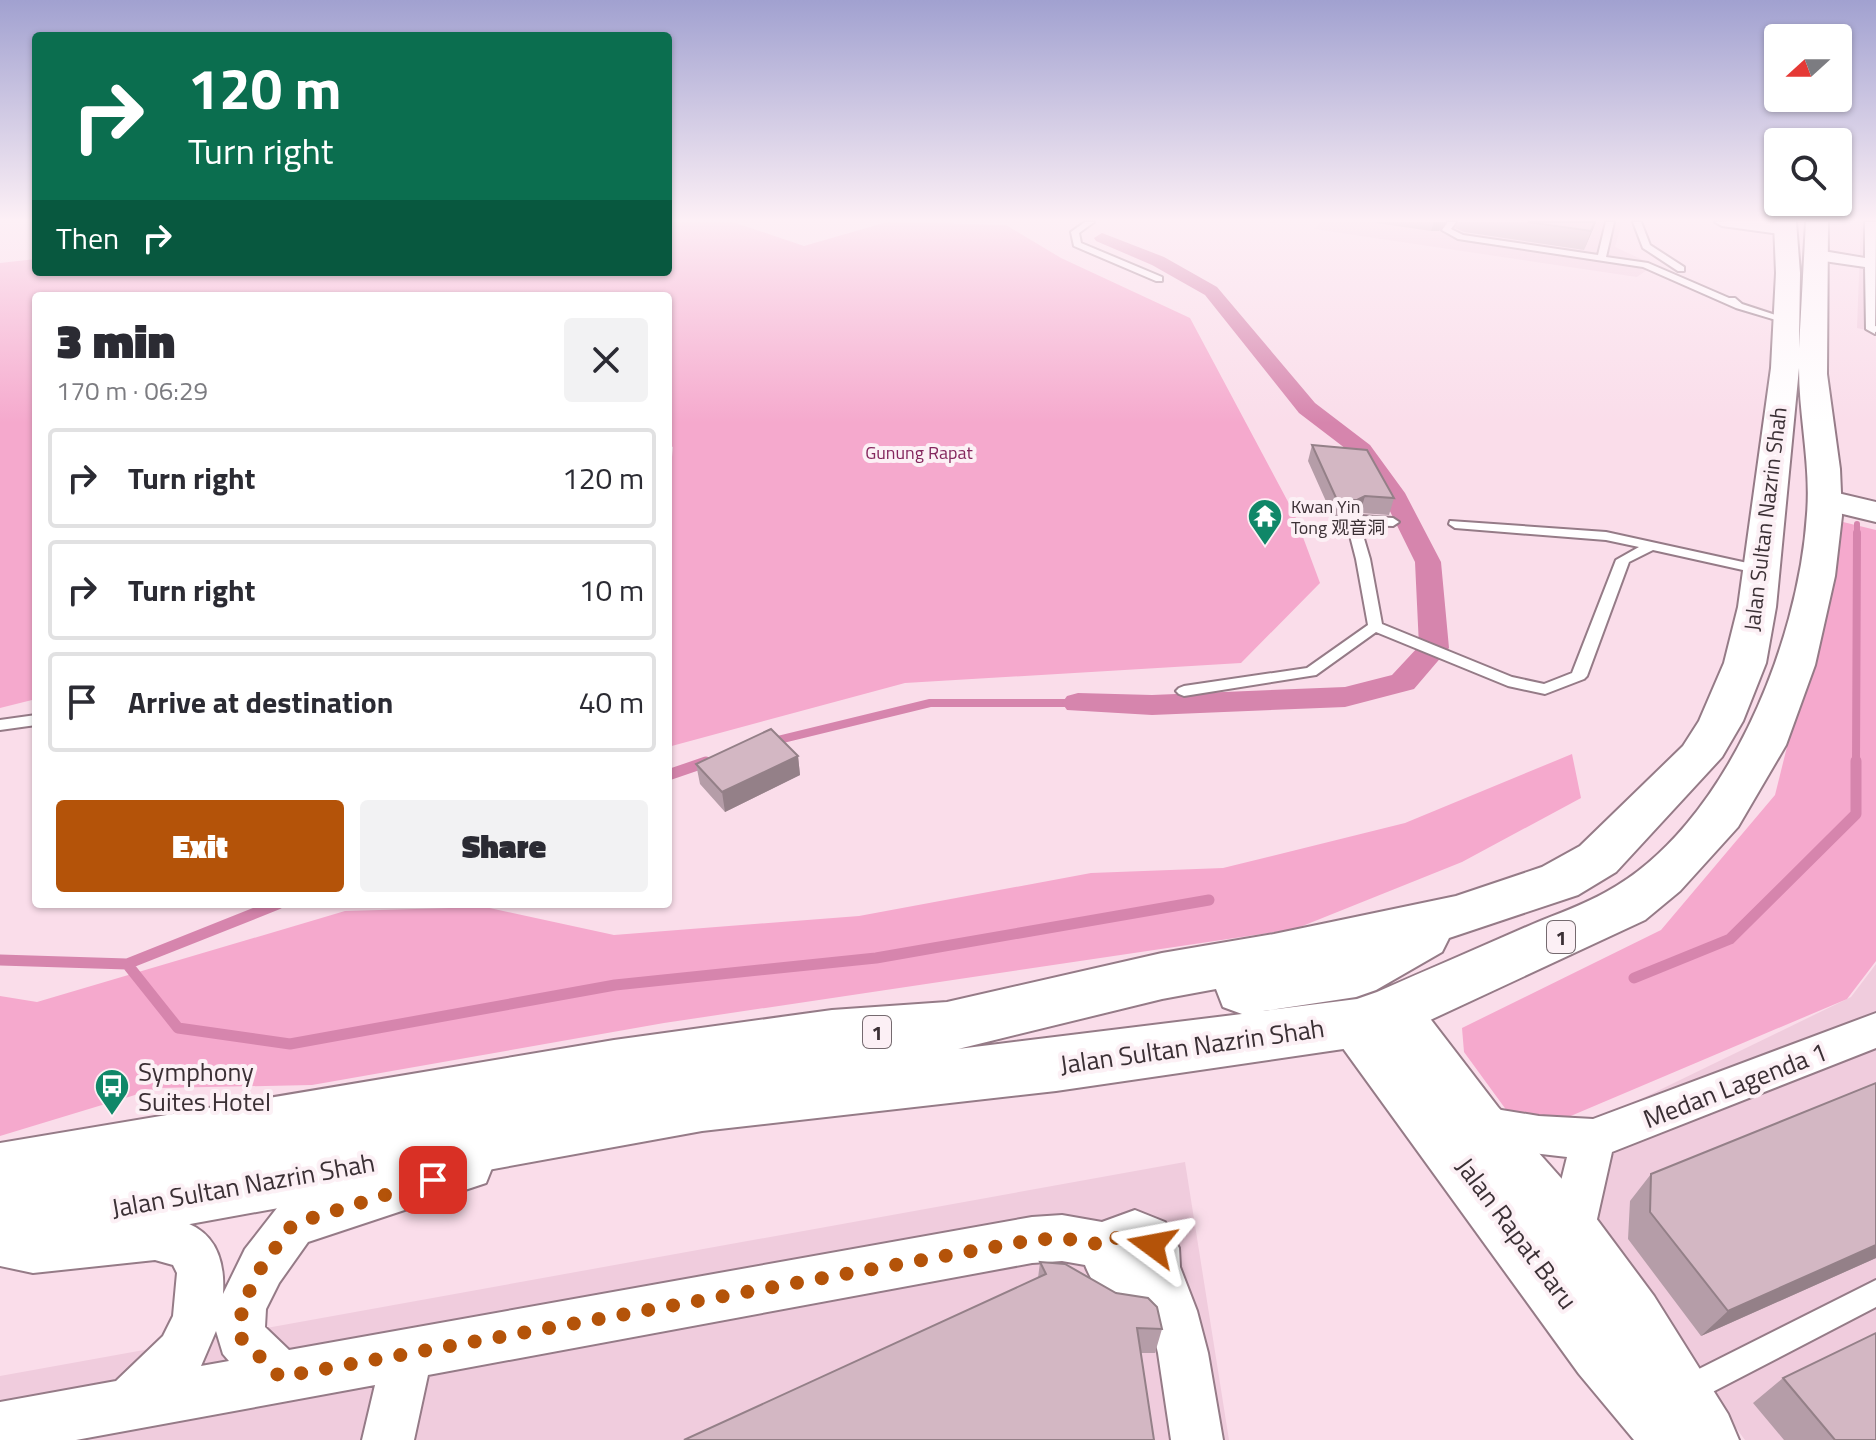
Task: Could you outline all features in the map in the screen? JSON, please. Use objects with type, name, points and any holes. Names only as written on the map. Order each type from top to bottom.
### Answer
[{"type":"highway","name":"Jalan Sultan Nazrin Shah","points":[[0,1174],[614,1066],[832,1035],[947,1027],[1162,976],[1274,956],[1458,916],[1560,881],[1598,859],[1699,757],[1721,721],[1745,663],[1757,607],[1785,368],[1786,289]]},
{"type":"highway","name":"Jalan Sultan Nazrin Shah","points":[[0,1232],[168,1196],[702,1103],[1056,1065],[1369,1003],[1626,906],[1652,887],[1709,833],[1763,751],[1793,673],[1811,603],[1825,500],[1813,372],[1816,289]]},
{"type":"highway","points":[[1774,452],[1794,480],[1825,500]]},
{"type":"highway","points":[[1767,528],[1789,510],[1825,500]]},
{"type":"highway","points":[[947,1027],[1057,1025],[1369,1003],[1458,916]]},
{"type":"street","points":[[1875,289],[1876,329]]},
{"type":"street","points":[[1825,500],[1876,512]]},
{"type":"street","points":[[1369,1003],[1570,1237],[1630,1320],[1686,1425]]},
{"type":"street","name":"Jalan Rapat Baru","points":[[1369,1003],[1604,1349],[1686,1425]]},
{"type":"street","name":"Medan Lagenda 1","points":[[1593,1139],[1876,1030]]},
{"type":"street","points":[[1477,1126],[1539,1136],[1593,1139],[1570,1237]]},
{"type":"street","points":[[280,1377],[240,1337],[242,1306],[262,1266],[293,1224],[475,1166],[523,1136]]},
{"type":"street","points":[[0,1243],[33,1250],[155,1237],[188,1247],[201,1269],[197,1318],[181,1354],[129,1404]]},
{"type":"street","points":[[0,1428],[1032,1240],[1062,1238],[1109,1246],[1109,1264],[1120,1279],[1138,1284],[1153,1277],[1157,1270],[1167,1291],[1182,1341],[1197,1440]]},
{"type":"street","points":[[388,1440],[407,1354]]},
{"type":"lane","points":[[1704,289],[1739,306],[1786,320]]},
{"type":"lane","points":[[1717,289],[1739,306]]},
{"type":"lane","points":[[1375,626],[1367,574],[1353,524],[1360,520],[1393,522]]},
{"type":"lane","points":[[1455,524],[1606,536],[1761,570]]},
{"type":"lane","points":[[1375,626],[1492,674],[1545,689],[1579,676],[1623,560],[1651,546]]},
{"type":"lane","points":[[1184,691],[1311,672],[1375,626]]},
{"type":"lane","points":[[0,725],[32,721]]},
{"type":"lane","points":[[1686,1425],[1876,1293]]},
{"type":"shaded area","points":[[1858,289],[1876,289],[1876,332],[1857,328]]},
{"type":"shaded area","points":[[1876,964],[1876,1440],[1745,1440],[1596,1240],[1610,1114],[1851,997]]},
{"type":"shaded area","points":[[1185,1162],[1229,1440],[0,1440],[0,1376]]},
{"type":"green space","name":"Gunung Rapat","points":[[0,289],[1128,289],[1190,318],[1294,513],[1320,583],[1241,663],[905,683],[672,746],[672,292],[32,292],[32,700],[0,708]]},
{"type":"green space","points":[[1843,522],[1876,530],[1876,961],[1847,999],[1540,1129],[1507,1111],[1464,1052],[1462,1028],[1661,930],[1775,795]]},
{"type":"green space","points":[[1572,754],[1581,798],[1462,862],[1295,929],[664,1023],[312,1085],[158,1088],[0,1136],[0,996],[37,1002],[345,911],[490,908],[614,935],[859,916],[1091,873],[1223,868],[1405,823]]},
{"type":"building","points":[[1312,445],[1367,450],[1394,498],[1365,496],[1357,500],[1337,500]]},
{"type":"building","points":[[771,729],[798,756],[722,792],[696,764]]},
{"type":"building","points":[[1876,1083],[1876,1245],[1728,1311],[1650,1212],[1651,1174]]},
{"type":"building","points":[[1040,1262],[1065,1264],[1116,1293],[1148,1298],[1157,1307],[1162,1329],[1137,1328],[1154,1440],[684,1440],[1046,1274]]},
{"type":"building","points":[[1876,1333],[1876,1440],[1835,1440],[1783,1378]]},
{"type":"waterway","points":[[1078,703],[1152,705],[1345,697],[1403,682],[1434,648],[1428,562],[1393,493],[1362,450],[1307,408],[1208,289]]},
{"type":"waterway","points":[[1857,524],[1857,533]]},
{"type":"waterway","points":[[1856,763],[1857,533]]},
{"type":"waterway","points":[[770,742],[930,703],[1078,703]]},
{"type":"waterway","points":[[672,774],[706,762],[702,763]]},
{"type":"waterway","points":[[1634,978],[1730,939],[1856,814],[1856,763]]},
{"type":"waterway","points":[[127,964],[178,1028],[290,1044],[615,985],[876,958],[1209,900]]},
{"type":"waterway","points":[[127,964],[268,908]]},
{"type":"waterway","points":[[0,960],[127,964]]},
{"type":"place","name":"Kwan Yin Tong 观音洞","points":[[1265,547]]},
{"type":"place","name":"Symphony Suites Hotel","points":[[112,1117]]},
{"type":"route","points":[[433,1180],[293,1224],[262,1266],[242,1306],[240,1337],[280,1377],[1032,1240],[1062,1238],[1109,1246],[1119,1235],[1135,1233],[1152,1245]]}]
